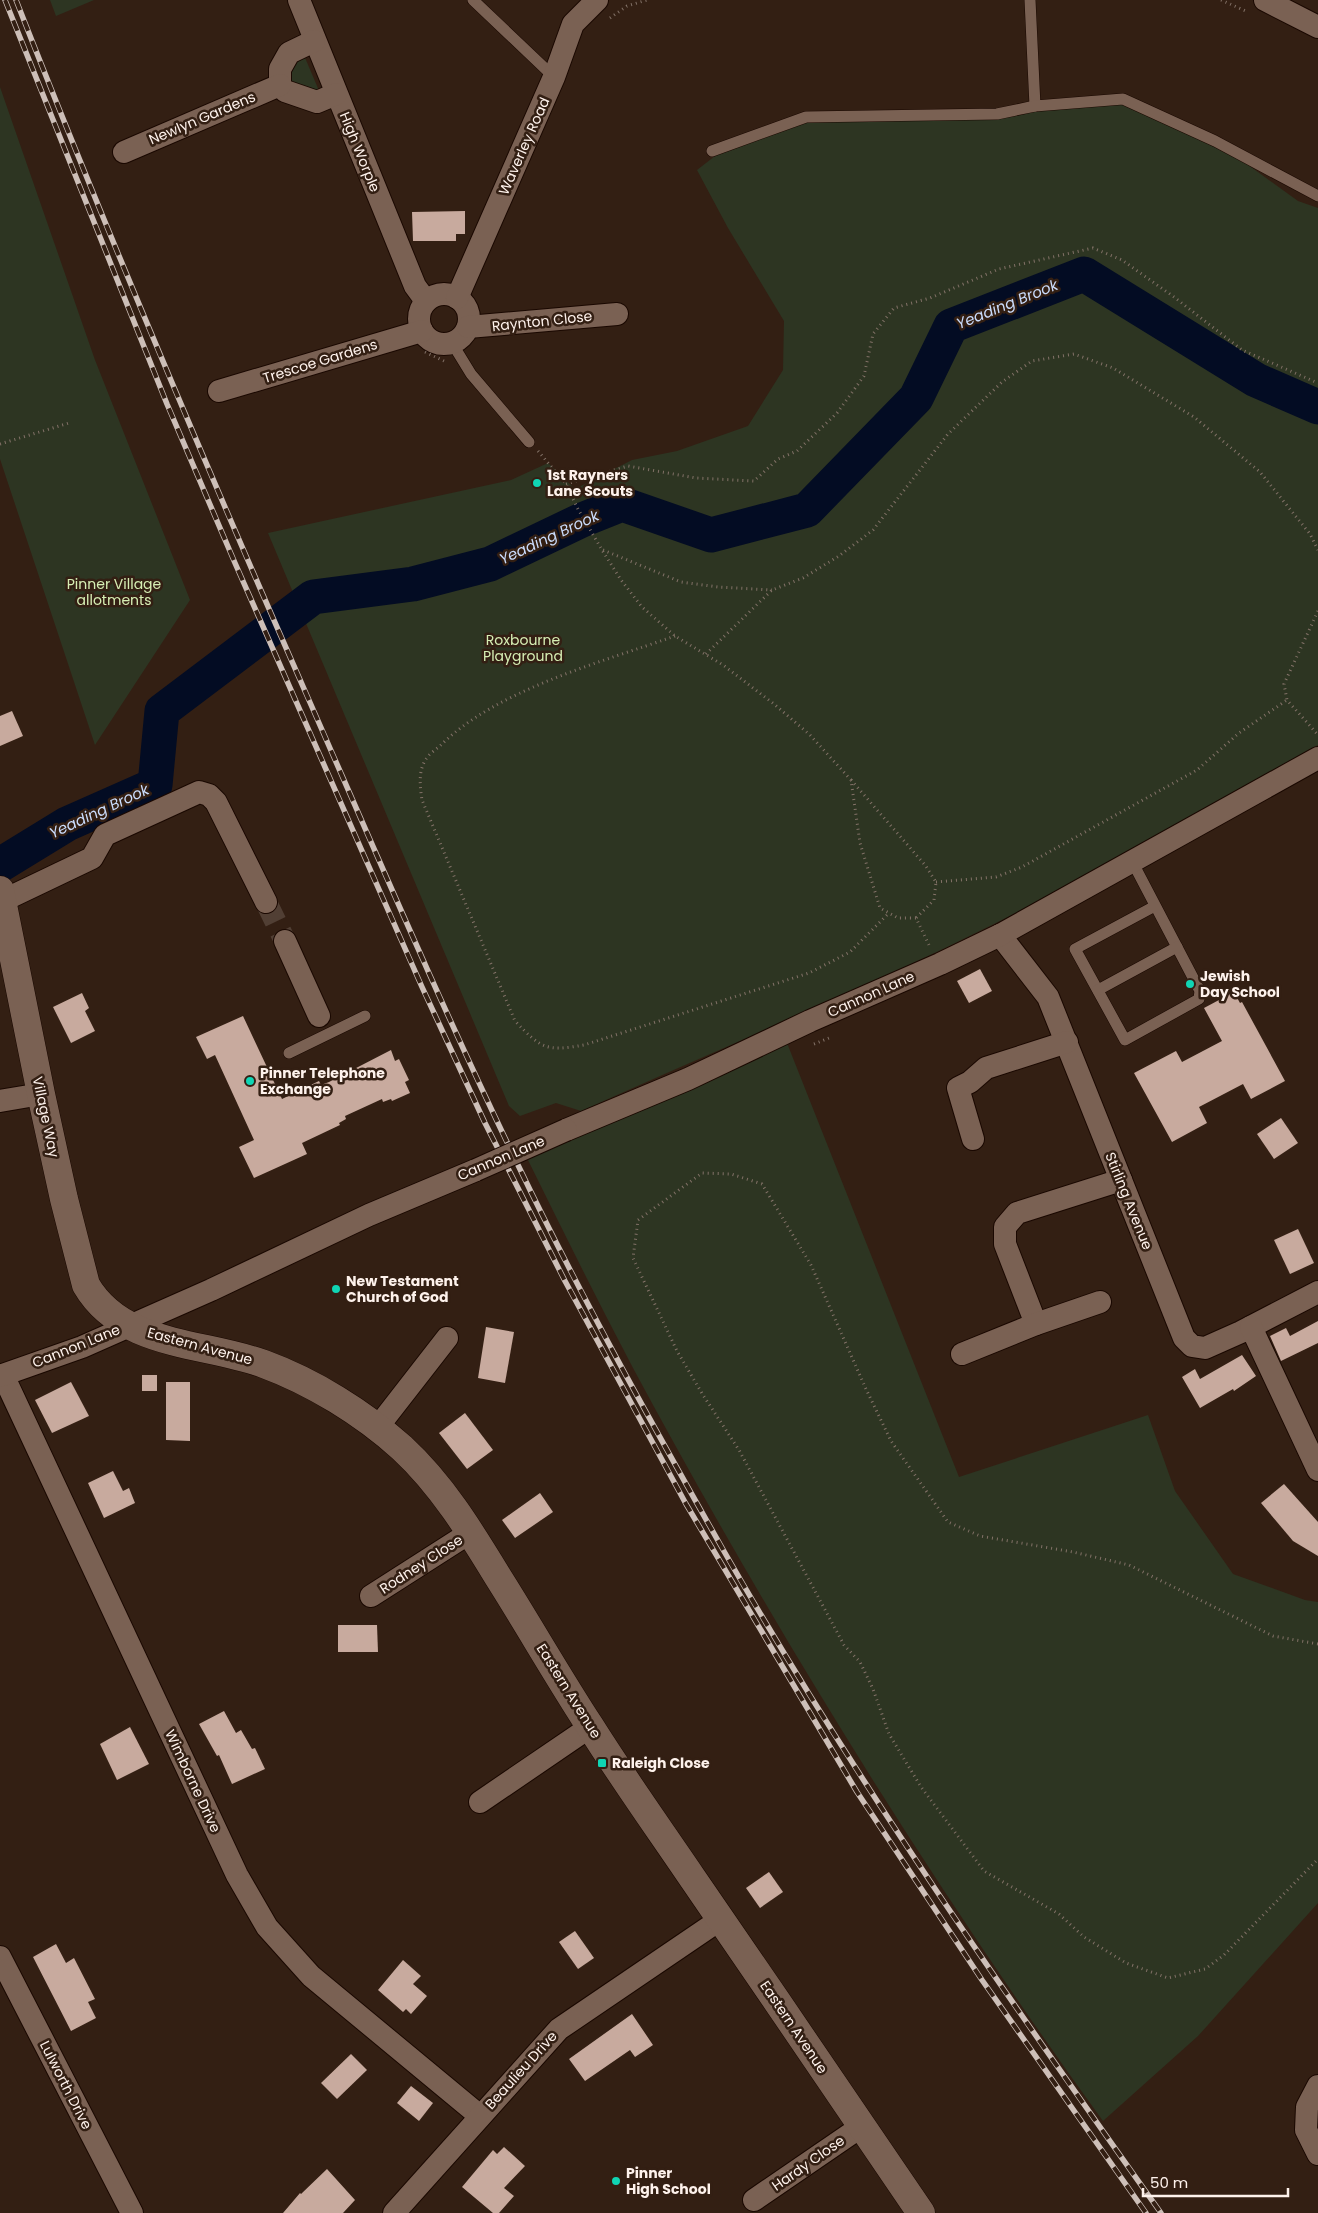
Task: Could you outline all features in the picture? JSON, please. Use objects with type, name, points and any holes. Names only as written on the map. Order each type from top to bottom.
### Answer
[{"type":"street","name":"High Worple","points":[[299,0],[314,41],[415,286],[426,301]]},
{"type":"street","points":[[1265,0],[1318,27]]},
{"type":"street","name":"Waverley Road","points":[[457,298],[554,77],[573,24],[594,1]]},
{"type":"street","points":[[314,41],[289,53],[280,69],[280,85],[285,91],[317,102],[336,94]]},
{"type":"street","name":"Newlyn Gardens","points":[[124,152],[280,85]]},
{"type":"street","points":[[442,294],[457,298],[468,311],[468,328],[459,340],[452,343],[437,344],[430,341],[422,341],[419,315],[426,301],[442,294]]},
{"type":"street","name":"Raynton Close","points":[[468,328],[617,314]]},
{"type":"street","name":"Trescoe Gardens","points":[[219,391],[422,341]]},
{"type":"street","name":"Cannon Lane","points":[[1,1376],[82,1347],[128,1325],[211,1290],[369,1215],[688,1079],[810,1021],[940,964],[1000,935],[1133,863],[1318,758]]},
{"type":"street","points":[[1,895],[92,858],[105,835],[199,792],[209,795],[216,802],[266,902]]},
{"type":"street","name":"Village Way","points":[[1,895],[41,1094],[64,1199],[86,1285],[98,1303],[128,1325]]},
{"type":"street","name":"Stirling Avenue","points":[[1000,935],[1048,997],[1184,1338],[1192,1346],[1205,1348],[1251,1327],[1318,1292]]},
{"type":"street","points":[[285,941],[323,1025]]},
{"type":"street","points":[[973,1139],[958,1088],[970,1082],[986,1068],[1067,1042]]},
{"type":"street","points":[[0,1102],[41,1094]]},
{"type":"street","points":[[1036,1324],[1005,1244],[1005,1227],[1017,1212],[1121,1180]]},
{"type":"street","points":[[962,1354],[1036,1324],[1100,1302]]},
{"type":"street","name":"Eastern Avenue","points":[[128,1325],[166,1340],[232,1353],[268,1365],[331,1397],[377,1428],[426,1472],[447,1497],[471,1532],[590,1727],[921,2213]]},
{"type":"street","points":[[1251,1327],[1318,1470]]},
{"type":"street","points":[[377,1428],[447,1338]]},
{"type":"street","name":"Wimborne Drive","points":[[1,1376],[237,1875],[267,1926],[311,1976],[480,2116]]},
{"type":"street","name":"Rodney Close","points":[[371,1596],[471,1532]]},
{"type":"street","points":[[480,1802],[590,1727]]},
{"type":"street","name":"Beaulieu Drive","points":[[394,2213],[559,2029],[721,1919]]},
{"type":"street","name":"Lulworth Drive","points":[[0,1957],[132,2213]]},
{"type":"street","points":[[1318,2086],[1307,2108],[1306,2130],[1318,2154]]},
{"type":"street","name":"Hardy Close","points":[[754,2200],[862,2126]]},
{"type":"lane","points":[[473,0],[554,77]]},
{"type":"lane","points":[[1030,0],[1035,106]]},
{"type":"lane","points":[[712,151],[806,117],[997,114],[1035,106],[1122,99],[1215,142],[1318,196]]},
{"type":"lane","points":[[452,343],[471,374],[529,442]]},
{"type":"lane","points":[[1133,863],[1200,992],[1199,999],[1125,1040],[1075,949],[1155,906]]},
{"type":"lane","points":[[1098,990],[1177,947]]},
{"type":"lane","points":[[289,1053],[323,1025],[365,1016]]},
{"type":"path","points":[[608,20],[627,6],[647,0]]},
{"type":"path","points":[[566,484],[628,466],[696,478],[754,481],[778,459],[798,451],[837,413],[864,376],[873,334],[894,308],[930,298],[1000,269],[1093,248],[1122,260],[1174,297],[1242,350],[1318,383]]},
{"type":"path","points":[[422,341],[451,364],[464,380],[471,374]]},
{"type":"path","points":[[706,654],[772,590],[803,578],[839,556],[873,530],[948,434],[1002,382],[1032,362],[1074,354],[1113,368],[1194,417],[1260,472],[1310,534],[1318,550]]},
{"type":"path","points":[[0,444],[69,422]]},
{"type":"path","points":[[529,442],[566,484],[602,550],[621,580],[642,607],[675,636],[706,654],[774,704],[810,735],[851,780],[925,865],[936,882],[934,900],[916,918],[898,918],[880,908],[860,843],[851,780]]},
{"type":"path","points":[[602,550],[681,582],[718,587],[772,590]]},
{"type":"path","points":[[1318,611],[1284,684],[1287,700],[1318,735]]},
{"type":"path","points":[[675,636],[540,685],[493,707],[454,732],[426,760],[420,780],[422,800],[515,1021],[536,1043],[559,1050],[584,1045],[809,972],[850,952],[889,913]]},
{"type":"path","points":[[936,882],[996,877],[1022,866],[1197,770],[1239,733],[1287,700]]},
{"type":"path","points":[[916,918],[933,952]]},
{"type":"path","points":[[1318,1644],[1273,1636],[1129,1565],[1073,1552],[980,1536],[948,1522],[891,1441],[866,1389],[812,1265],[762,1184],[731,1174],[702,1173],[638,1220],[633,1258],[677,1351],[739,1450],[844,1645],[860,1662],[873,1689],[889,1734],[921,1788],[984,1871],[1059,1914],[1084,1937],[1126,1963],[1168,1978],[1205,1968],[1224,1955],[1318,1859]]},
{"type":"green space","points":[[50,0],[94,0],[56,16]]},
{"type":"green space","points":[[303,53],[320,93],[290,86],[290,63]]},
{"type":"green space","name":"Pinner Village allotments","points":[[0,87],[95,360],[190,600],[95,745],[0,459]]},
{"type":"green space","name":"Roxbourne Playground","points":[[1123,99],[1215,141],[1298,201],[1318,208],[1318,745],[1158,836],[996,923],[945,948],[581,1111],[556,1103],[520,1116],[509,1106],[268,533],[511,480],[548,463],[575,489],[632,460],[677,451],[748,426],[783,370],[784,321],[728,228],[697,170],[715,156],[806,117],[923,115]]},
{"type":"green space","points":[[787,1043],[959,1477],[1148,1415],[1175,1491],[1233,1574],[1305,1600],[1318,1602],[1318,1903],[1198,2036],[1103,2121],[976,1939],[855,1752],[797,1657],[741,1562],[633,1368],[526,1156]]},
{"type":"building","points":[[465,211],[465,234],[456,234],[456,241],[413,241],[412,212]]},
{"type":"building","points":[[12,711],[23,736],[0,746],[0,716]]},
{"type":"building","points":[[980,969],[992,991],[969,1003],[957,981]]},
{"type":"building","points":[[1234,992],[1240,1003],[1242,1002],[1285,1081],[1251,1099],[1243,1084],[1199,1107],[1207,1123],[1172,1142],[1134,1073],[1176,1051],[1182,1062],[1222,1041],[1204,1008]]},
{"type":"building","points":[[82,993],[89,1008],[85,1011],[95,1031],[71,1043],[53,1007]]},
{"type":"building","points":[[243,1016],[282,1099],[319,1081],[321,1085],[329,1082],[391,1050],[395,1061],[399,1059],[409,1080],[405,1082],[410,1093],[392,1101],[391,1099],[383,1102],[382,1099],[345,1116],[346,1119],[339,1123],[340,1125],[302,1143],[307,1154],[254,1178],[239,1147],[254,1140],[215,1055],[207,1059],[196,1037]]},
{"type":"building","points":[[1281,1118],[1298,1143],[1274,1159],[1257,1134]]},
{"type":"building","points":[[1298,1229],[1314,1263],[1290,1274],[1274,1240]]},
{"type":"building","points":[[1318,1321],[1318,1343],[1281,1361],[1270,1336],[1286,1328],[1290,1336]]},
{"type":"building","points":[[486,1327],[514,1332],[505,1383],[478,1378]]},
{"type":"building","points":[[1242,1355],[1256,1376],[1234,1391],[1233,1389],[1200,1408],[1182,1377],[1195,1369],[1200,1379]]},
{"type":"building","points":[[142,1375],[157,1375],[157,1391],[142,1391]]},
{"type":"building","points":[[71,1382],[89,1416],[52,1433],[35,1400]]},
{"type":"building","points":[[166,1382],[190,1382],[190,1441],[166,1440]]},
{"type":"building","points":[[465,1413],[493,1450],[467,1469],[439,1433]]},
{"type":"building","points":[[113,1471],[123,1491],[129,1488],[135,1503],[104,1518],[88,1483]]},
{"type":"building","points":[[1284,1484],[1318,1522],[1318,1556],[1293,1541],[1261,1503]]},
{"type":"building","points":[[540,1493],[553,1512],[515,1538],[502,1520]]},
{"type":"building","points":[[338,1625],[377,1625],[378,1652],[338,1652]]},
{"type":"building","points":[[224,1711],[236,1733],[241,1730],[252,1749],[255,1748],[265,1769],[232,1784],[219,1755],[217,1756],[199,1724]]},
{"type":"building","points":[[130,1727],[149,1764],[117,1780],[100,1744]]},
{"type":"building","points":[[769,1872],[783,1892],[760,1908],[746,1888]]},
{"type":"building","points":[[575,1931],[594,1958],[578,1969],[559,1942]]},
{"type":"building","points":[[56,1944],[66,1963],[74,1958],[95,1999],[88,2002],[96,2018],[71,2031],[33,1957]]},
{"type":"building","points":[[403,1960],[421,1976],[413,1984],[427,1996],[411,2014],[406,2009],[403,2012],[378,1990]]},
{"type":"building","points":[[632,2014],[653,2045],[635,2057],[630,2050],[585,2081],[569,2059]]},
{"type":"building","points":[[351,2054],[367,2070],[337,2099],[321,2083]]},
{"type":"building","points":[[411,2086],[433,2103],[419,2121],[397,2103]]},
{"type":"building","points":[[504,2147],[525,2166],[504,2188],[514,2196],[499,2213],[493,2213],[462,2187],[493,2150],[497,2154]]},
{"type":"building","points":[[327,2169],[355,2200],[343,2213],[283,2213],[300,2193]]},
{"type":"waterway","name":"Yeading Brook","points":[[0,865],[67,824],[155,785],[162,711],[313,597],[413,584],[490,564],[582,520],[622,504],[711,535],[807,510],[916,398],[951,326],[1084,274],[1256,380],[1318,407]]},
{"type":"tunnel","points":[[266,902],[285,941]]},
{"type":"railway","points":[[5,0],[167,404],[235,563],[422,987],[485,1123],[565,1281],[686,1504],[857,1792],[982,1980],[1146,2213]]},
{"type":"railway","points":[[16,0],[123,267],[387,879],[491,1108],[592,1312],[725,1553],[775,1638],[880,1806],[990,1970],[1161,2213]]},
{"type":"place","name":"1st Rayners Lane Scouts","points":[[537,483]]},
{"type":"place","name":"Jewish Day School","points":[[1190,984]]},
{"type":"place","name":"Pinner Telephone Exchange","points":[[250,1081]]},
{"type":"place","name":"New Testament Church of God","points":[[336,1289]]},
{"type":"place","name":"Raleigh Close","points":[[602,1763]]},
{"type":"place","name":"Pinner High School","points":[[616,2181]]}]
